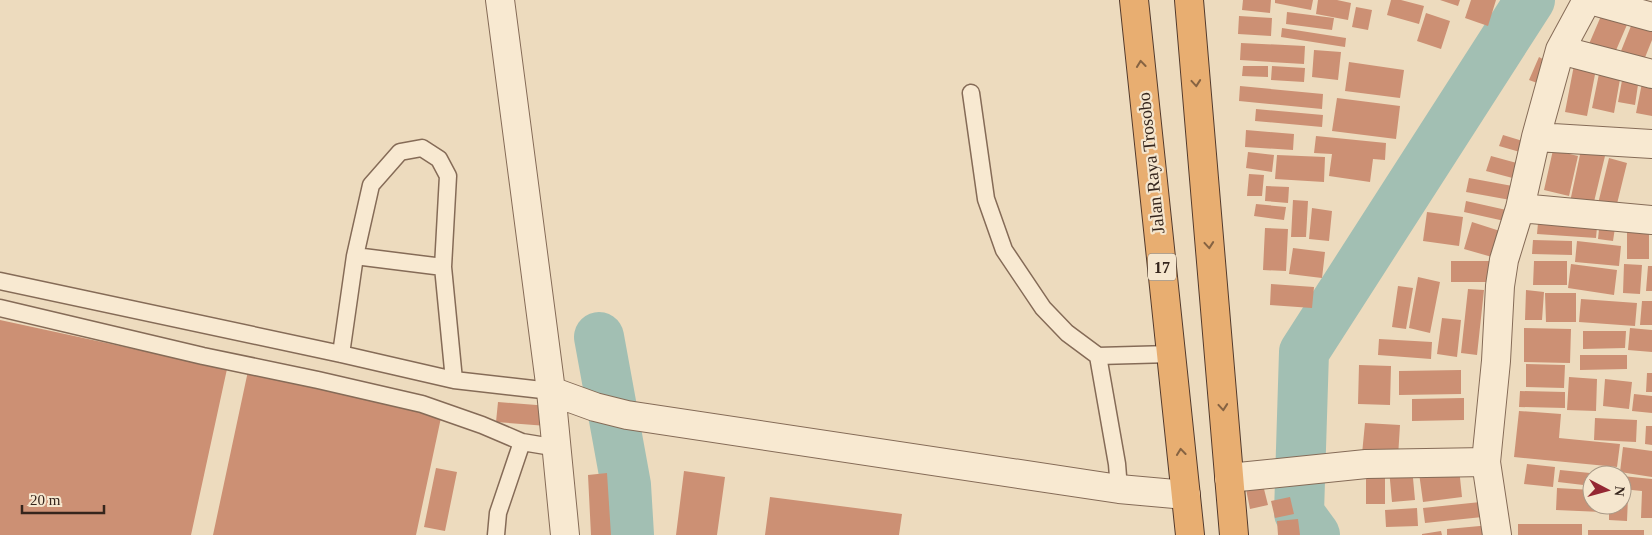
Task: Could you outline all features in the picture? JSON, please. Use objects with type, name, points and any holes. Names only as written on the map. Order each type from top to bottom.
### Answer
[{"type":"highway","name":"Jalan Raya Trosobo","points":[[1134,0],[1190,535]]},
{"type":"highway","points":[[1189,0],[1234,535]]},
{"type":"street","points":[[500,0],[558,448],[565,535]]},
{"type":"street","points":[[1497,535],[1486,462],[1496,361],[1500,286],[1504,260],[1520,208],[1536,137],[1560,50],[1588,0],[1652,17]]},
{"type":"street","points":[[1560,50],[1652,74]]},
{"type":"street","points":[[1536,137],[1652,144]]},
{"type":"street","points":[[1520,208],[1652,220]]},
{"type":"street","points":[[551,391],[595,407],[627,415],[1118,489],[1186,495]]},
{"type":"street","points":[[1229,478],[1366,464],[1486,462]]},
{"type":"lane","points":[[972,93],[986,198],[1004,250],[1043,308],[1067,333],[1098,356],[1171,354]]},
{"type":"lane","points":[[341,354],[355,256],[371,185],[400,152],[422,148],[440,158],[448,176],[443,267],[454,380]]},
{"type":"lane","points":[[355,256],[443,267]]},
{"type":"lane","points":[[0,281],[454,380],[551,391]]},
{"type":"lane","points":[[0,308],[203,356],[422,404],[482,425],[522,442],[558,448]]},
{"type":"lane","points":[[1098,356],[1117,464],[1118,489]]},
{"type":"lane","points":[[496,535],[498,512],[522,442]]},
{"type":"building","points":[[1243,0],[1271,0],[1270,13],[1242,10]]},
{"type":"building","points":[[1275,0],[1313,0],[1311,10],[1275,3]]},
{"type":"building","points":[[1318,0],[1337,0],[1351,3],[1348,20],[1316,14]]},
{"type":"building","points":[[1391,0],[1401,0],[1424,6],[1419,24],[1387,15]]},
{"type":"building","points":[[1440,0],[1460,0],[1458,6]]},
{"type":"building","points":[[1471,0],[1496,0],[1488,26],[1465,18]]},
{"type":"building","points":[[1356,7],[1372,10],[1368,30],[1352,27]]},
{"type":"building","points":[[1604,9],[1629,20],[1614,55],[1589,44]]},
{"type":"building","points":[[1287,12],[1334,18],[1332,30],[1286,24]]},
{"type":"building","points":[[1426,13],[1450,21],[1441,49],[1417,41]]},
{"type":"building","points":[[1239,16],[1272,18],[1271,36],[1238,34]]},
{"type":"building","points":[[1635,16],[1652,23],[1652,40],[1644,60],[1621,51]]},
{"type":"building","points":[[1282,28],[1346,38],[1345,47],[1281,37]]},
{"type":"building","points":[[1241,43],[1305,46],[1304,64],[1240,60]]},
{"type":"building","points":[[1314,50],[1341,52],[1338,80],[1312,77]]},
{"type":"building","points":[[1539,57],[1550,63],[1540,84],[1529,80]]},
{"type":"building","points":[[1575,60],[1597,64],[1587,116],[1565,112]]},
{"type":"building","points":[[1349,62],[1404,70],[1400,98],[1345,91]]},
{"type":"building","points":[[1601,64],[1622,68],[1614,113],[1592,108]]},
{"type":"building","points":[[1243,66],[1268,66],[1268,77],[1242,76]]},
{"type":"building","points":[[1272,66],[1305,68],[1304,82],[1271,80]]},
{"type":"building","points":[[1623,75],[1639,78],[1635,105],[1618,102]]},
{"type":"building","points":[[1643,78],[1652,80],[1652,116],[1636,113]]},
{"type":"building","points":[[1240,86],[1323,94],[1322,109],[1239,101]]},
{"type":"building","points":[[1337,98],[1400,106],[1396,139],[1332,131]]},
{"type":"building","points":[[1256,109],[1323,115],[1322,127],[1255,121]]},
{"type":"building","points":[[1246,130],[1294,134],[1293,150],[1245,147]]},
{"type":"building","points":[[1503,135],[1533,144],[1530,155],[1499,146]]},
{"type":"building","points":[[1316,136],[1386,143],[1385,160],[1373,159],[1370,182],[1329,176],[1332,154],[1314,153]]},
{"type":"building","points":[[1553,150],[1578,156],[1569,196],[1544,190]]},
{"type":"building","points":[[1581,150],[1605,156],[1593,206],[1570,202]]},
{"type":"building","points":[[1248,152],[1274,155],[1272,172],[1246,168]]},
{"type":"building","points":[[1277,155],[1325,157],[1324,182],[1275,179]]},
{"type":"building","points":[[1491,156],[1528,166],[1524,181],[1486,171]]},
{"type":"building","points":[[1609,158],[1627,163],[1615,212],[1597,208]]},
{"type":"building","points":[[1249,174],[1264,175],[1262,196],[1247,196]]},
{"type":"building","points":[[1469,178],[1518,187],[1516,201],[1466,192]]},
{"type":"building","points":[[1266,186],[1289,187],[1288,203],[1265,201]]},
{"type":"building","points":[[1293,200],[1308,201],[1306,237],[1291,237]]},
{"type":"building","points":[[1466,201],[1511,211],[1509,222],[1464,212]]},
{"type":"building","points":[[1256,204],[1286,207],[1284,220],[1254,216]]},
{"type":"building","points":[[1312,208],[1332,211],[1329,241],[1309,239]]},
{"type":"building","points":[[1427,212],[1463,217],[1459,246],[1423,241]]},
{"type":"building","points":[[1600,219],[1616,221],[1613,241],[1598,239]]},
{"type":"building","points":[[1472,222],[1500,231],[1492,257],[1464,249]]},
{"type":"building","points":[[1538,223],[1597,227],[1596,238],[1537,234]]},
{"type":"building","points":[[1649,225],[1649,259],[1627,259],[1627,226]]},
{"type":"building","points":[[1265,228],[1288,229],[1286,271],[1263,270]]},
{"type":"building","points":[[1533,240],[1572,241],[1572,255],[1532,254]]},
{"type":"building","points":[[1577,241],[1621,246],[1619,266],[1575,262]]},
{"type":"building","points":[[1293,248],[1325,252],[1322,278],[1289,274]]},
{"type":"building","points":[[1451,261],[1495,261],[1495,282],[1451,282]]},
{"type":"building","points":[[1534,261],[1567,261],[1567,285],[1533,285]]},
{"type":"building","points":[[1571,264],[1617,270],[1614,295],[1568,288]]},
{"type":"building","points":[[1624,264],[1642,265],[1640,294],[1623,293]]},
{"type":"building","points":[[1648,266],[1652,266],[1652,291],[1646,291]]},
{"type":"building","points":[[1418,277],[1440,282],[1430,333],[1409,328]]},
{"type":"building","points":[[1271,284],[1314,287],[1312,308],[1270,305]]},
{"type":"building","points":[[1398,286],[1413,288],[1406,329],[1392,327]]},
{"type":"building","points":[[1468,289],[1484,290],[1477,355],[1461,353]]},
{"type":"building","points":[[1526,290],[1544,292],[1542,320],[1525,320]]},
{"type":"building","points":[[1545,293],[1576,293],[1576,322],[1546,322]]},
{"type":"building","points":[[1581,299],[1637,303],[1635,326],[1579,322]]},
{"type":"building","points":[[1642,301],[1652,301],[1652,325],[1640,325]]},
{"type":"building","points":[[1442,318],[1461,320],[1457,357],[1437,354]]},
{"type":"building","points":[[0,320],[227,369],[191,535],[0,535]]},
{"type":"building","points":[[1524,328],[1571,329],[1570,363],[1524,362]]},
{"type":"building","points":[[1630,328],[1652,330],[1652,352],[1628,350]]},
{"type":"building","points":[[1583,331],[1626,331],[1625,348],[1583,349]]},
{"type":"building","points":[[1379,339],[1432,342],[1431,359],[1378,355]]},
{"type":"building","points":[[1580,355],[1627,355],[1627,369],[1580,370]]},
{"type":"building","points":[[1526,364],[1565,365],[1564,388],[1526,387]]},
{"type":"building","points":[[1359,365],[1391,366],[1390,405],[1358,404]]},
{"type":"building","points":[[1461,370],[1461,394],[1399,395],[1399,371]]},
{"type":"building","points":[[248,371],[442,413],[416,535],[213,535]]},
{"type":"building","points":[[1647,373],[1652,373],[1652,392],[1646,392]]},
{"type":"building","points":[[1569,377],[1597,379],[1596,411],[1567,410]]},
{"type":"building","points":[[1605,379],[1632,382],[1629,409],[1603,406]]},
{"type":"building","points":[[1520,391],[1565,392],[1565,408],[1519,407]]},
{"type":"building","points":[[1634,394],[1652,396],[1652,413],[1632,411]]},
{"type":"building","points":[[1464,398],[1464,420],[1412,421],[1412,399]]},
{"type":"building","points":[[498,402],[549,406],[547,426],[496,422]]},
{"type":"building","points":[[1519,411],[1561,414],[1559,438],[1620,444],[1617,465],[1596,465],[1514,457]]},
{"type":"building","points":[[1595,418],[1637,420],[1636,442],[1594,440]]},
{"type":"building","points":[[1365,423],[1400,425],[1398,457],[1362,454]]},
{"type":"building","points":[[1646,426],[1652,426],[1652,445],[1645,444]]},
{"type":"building","points":[[1623,447],[1652,451],[1652,477],[1632,474],[1632,465],[1621,465]]},
{"type":"building","points":[[1527,464],[1555,467],[1553,487],[1524,484]]},
{"type":"building","points":[[1412,467],[1415,500],[1392,502],[1389,469]]},
{"type":"building","points":[[436,468],[457,472],[445,531],[424,527]]},
{"type":"building","points":[[1459,468],[1462,497],[1423,502],[1419,473]]},
{"type":"building","points":[[1366,470],[1385,470],[1385,504],[1366,504]]},
{"type":"building","points":[[1560,470],[1582,472],[1582,485],[1558,482]]},
{"type":"building","points":[[684,471],[725,477],[717,535],[676,535]]},
{"type":"building","points":[[607,473],[611,535],[591,535],[588,475]]},
{"type":"building","points":[[1632,477],[1652,479],[1652,518],[1641,518],[1642,491],[1632,490]]},
{"type":"building","points":[[1263,485],[1268,505],[1250,509],[1246,489]]},
{"type":"building","points":[[1557,488],[1582,489],[1582,511],[1556,510]]},
{"type":"building","points":[[770,497],[902,514],[899,535],[765,535]]},
{"type":"building","points":[[1290,497],[1294,514],[1275,518],[1271,501]]},
{"type":"building","points":[[1490,501],[1492,516],[1425,523],[1423,508]]},
{"type":"building","points":[[1417,508],[1418,526],[1386,527],[1385,510]]},
{"type":"building","points":[[1609,515],[1627,515],[1627,521],[1609,520]]},
{"type":"building","points":[[1298,519],[1300,535],[1278,535],[1277,521]]},
{"type":"building","points":[[1518,524],[1582,524],[1582,535],[1518,535]]},
{"type":"building","points":[[1491,525],[1491,535],[1447,535],[1447,529]]},
{"type":"building","points":[[1588,530],[1644,530],[1644,535],[1588,535]]},
{"type":"building","points":[[1441,531],[1442,535],[1422,535],[1422,534]]},
{"type":"waterway","points":[[1315,535],[1299,513],[1304,352],[1530,0]]},
{"type":"waterway","points":[[599,337],[626,485],[629,535]]}]
